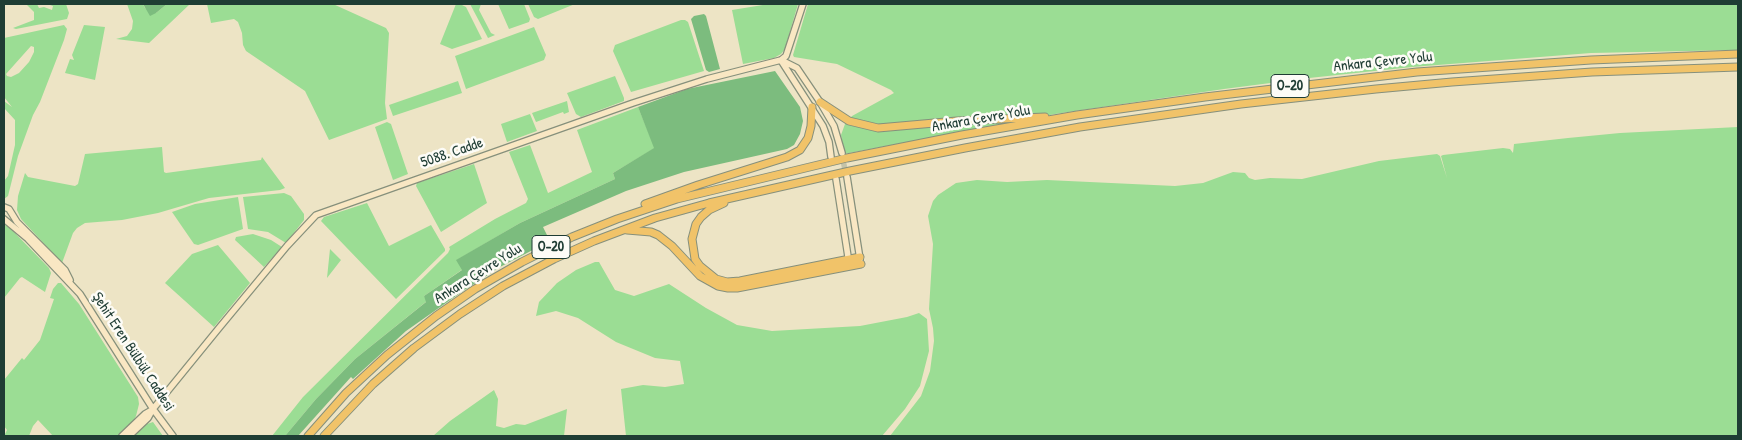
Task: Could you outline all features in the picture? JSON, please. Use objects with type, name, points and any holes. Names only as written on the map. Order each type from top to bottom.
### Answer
[{"type":"highway","name":"Ankara Çevre Yolu","points":[[308,436],[346,393],[376,365],[453,303],[536,255],[617,219],[687,196],[847,158],[962,135],[1077,115],[1274,88],[1417,72],[1591,60],[1738,54]]},
{"type":"highway","name":"Ankara Çevre Yolu","points":[[324,436],[354,403],[414,348],[460,314],[503,286],[576,249],[680,211],[896,161],[1080,127],[1250,103],[1452,82],[1592,72],[1738,67]]},
{"type":"highway","points":[[820,102],[849,121],[878,128],[957,121],[1077,115]]},
{"type":"highway","points":[[617,219],[652,201],[787,157],[800,150],[808,138],[812,108]]},
{"type":"highway","points":[[760,191],[718,205],[709,210],[696,224],[692,248],[700,266],[707,273],[716,279],[727,282],[740,281],[848,259],[860,260]]},
{"type":"highway","points":[[624,230],[650,232],[658,235],[672,246],[700,276],[718,286],[728,288],[737,288],[849,267],[860,260]]},
{"type":"street","points":[[781,60],[786,56],[802,4]]},
{"type":"street","points":[[781,60],[797,68],[820,102],[834,126],[842,153]]},
{"type":"street","points":[[781,60],[823,126],[832,157]]},
{"type":"street","name":"5088. Cadde","points":[[129,436],[148,418],[153,409],[287,246],[316,215],[641,100],[708,79],[781,60]]},
{"type":"street","points":[[847,177],[860,260]]},
{"type":"street","points":[[836,179],[849,267]]},
{"type":"street","name":"Şehit Eren Bülbül Caddesi","points":[[4,207],[9,209],[23,229],[71,282],[89,307],[153,409],[173,436]]},
{"type":"street","points":[[6,220],[12,215]]},
{"type":"street","name":"Şehit Eren Bülbül Caddesi","points":[[6,220],[63,272]]},
{"type":"street","name":"5088. Cadde","points":[[122,436],[153,409]]},
{"type":"green space","points":[[26,4],[37,4],[39,8],[44,7],[52,10],[53,6],[47,4],[66,4],[69,13],[67,19],[13,28],[34,20],[34,12]]},
{"type":"green space","points":[[127,4],[143,4],[145,8],[156,13],[167,4],[190,4],[149,43],[116,39],[127,36],[132,29],[133,21]]},
{"type":"green space","points":[[143,4],[167,4],[150,16]]},
{"type":"green space","points":[[207,4],[333,4],[386,28],[389,33],[385,103],[387,119],[329,140],[305,91],[246,51],[238,22],[234,19],[211,23]]},
{"type":"green space","points":[[456,4],[466,7],[482,39],[452,49],[440,44]]},
{"type":"green space","points":[[470,4],[481,4],[479,10],[491,33],[495,35],[488,38]]},
{"type":"green space","points":[[498,4],[524,4],[530,19],[529,22],[509,29]]},
{"type":"green space","points":[[528,4],[575,4],[538,19],[534,17]]},
{"type":"green space","points":[[769,4],[798,4],[785,49],[774,58],[743,64],[732,10]]},
{"type":"green space","points":[[808,4],[1738,4],[1738,50],[1591,53],[1412,67],[1309,78],[1055,114],[844,154],[841,135],[845,124],[852,116],[894,93],[837,64],[794,57]]},
{"type":"green space","points":[[704,14],[720,69],[709,72],[706,70],[691,19],[694,16]]},
{"type":"green space","points":[[681,20],[688,22],[704,71],[631,92],[613,51],[615,45]]},
{"type":"green space","points":[[64,25],[67,29],[18,156],[8,196],[4,199],[4,181],[8,176],[15,145],[15,120],[4,108],[4,101],[12,107],[4,97],[4,38]],"holes":[[[31,46],[34,47],[34,52],[29,62],[19,73],[11,77],[7,76],[6,74]]]},
{"type":"green space","points":[[84,25],[105,27],[95,80],[65,73],[70,59],[74,60],[72,55]]},
{"type":"green space","points":[[534,27],[546,55],[544,60],[466,89],[455,56]]},
{"type":"green space","points":[[775,71],[800,107],[803,121],[800,134],[794,145],[787,149],[684,172],[626,191],[543,227],[550,241],[500,267],[406,331],[353,379],[351,377],[298,436],[285,436],[316,399],[355,359],[426,302],[424,296],[462,270],[456,260],[520,223],[615,179],[613,173],[654,148],[638,107],[687,89]]},
{"type":"green space","points":[[615,76],[624,101],[581,117],[576,114],[567,93]]},
{"type":"green space","points":[[458,81],[462,93],[393,116],[389,105]]},
{"type":"green space","points":[[567,101],[569,112],[564,114],[563,112],[536,122],[532,113]]},
{"type":"green space","points":[[638,107],[655,148],[613,173],[615,179],[520,223],[457,260],[463,269],[424,296],[427,301],[355,359],[316,399],[285,436],[272,436],[303,397],[448,253],[449,247],[526,203],[528,199],[509,152],[530,145],[548,193],[592,172],[577,130]]},
{"type":"green space","points":[[530,114],[537,131],[507,142],[501,124]]},
{"type":"green space","points":[[387,122],[391,124],[408,174],[393,180],[375,127]]},
{"type":"green space","points":[[1738,127],[1738,436],[890,436],[921,396],[930,371],[934,341],[929,309],[933,244],[928,216],[933,201],[938,195],[956,183],[977,180],[1007,182],[1047,180],[1175,186],[1203,183],[1233,172],[1245,173],[1249,178],[1255,180],[1270,178],[1302,179],[1379,161],[1437,154],[1440,156],[1447,178],[1441,156],[1443,155],[1503,148],[1510,149],[1513,153],[1514,144],[1620,133]]},
{"type":"green space","points":[[162,147],[164,172],[166,173],[261,160],[262,157],[285,188],[209,198],[158,213],[122,220],[85,223],[73,233],[62,263],[21,219],[17,210],[18,196],[25,173],[28,177],[75,186],[78,184],[85,154]]},
{"type":"green space","points":[[474,164],[487,203],[441,232],[416,186],[417,183]]},
{"type":"green space","points":[[284,193],[291,196],[304,214],[304,220],[286,243],[268,232],[248,229],[243,197]]},
{"type":"green space","points":[[238,197],[243,229],[198,245],[194,244],[172,212],[195,204]]},
{"type":"green space","points":[[367,203],[389,246],[431,225],[445,249],[396,299],[321,221],[324,217]]},
{"type":"green space","points":[[4,224],[49,268],[51,273],[45,292],[22,277],[4,298]]},
{"type":"green space","points":[[253,234],[271,240],[282,247],[264,267],[235,240],[236,237]]},
{"type":"green space","points":[[218,245],[250,283],[214,327],[165,283],[192,254]]},
{"type":"green space","points":[[330,249],[341,260],[327,278]]},
{"type":"green space","points":[[599,262],[615,290],[634,296],[669,284],[737,325],[772,331],[860,326],[919,313],[927,319],[929,351],[920,386],[905,409],[882,436],[626,436],[621,389],[643,385],[665,387],[684,384],[680,361],[655,358],[616,342],[578,318],[556,311],[536,316],[539,302],[557,283],[576,270]]},
{"type":"green space","points":[[58,283],[61,283],[79,304],[138,397],[139,404],[136,416],[131,425],[118,436],[53,436],[38,420],[29,436],[4,436],[7,430],[4,426],[4,380],[40,340],[54,299],[50,298],[53,289]]},
{"type":"green space","points":[[494,390],[498,399],[496,426],[504,428],[516,424],[525,425],[567,409],[564,436],[433,436],[450,421]]},
{"type":"green space","points":[[153,422],[163,436],[134,436],[147,424]]},
{"type":"tunnel","points":[[842,155],[846,175]]}]
